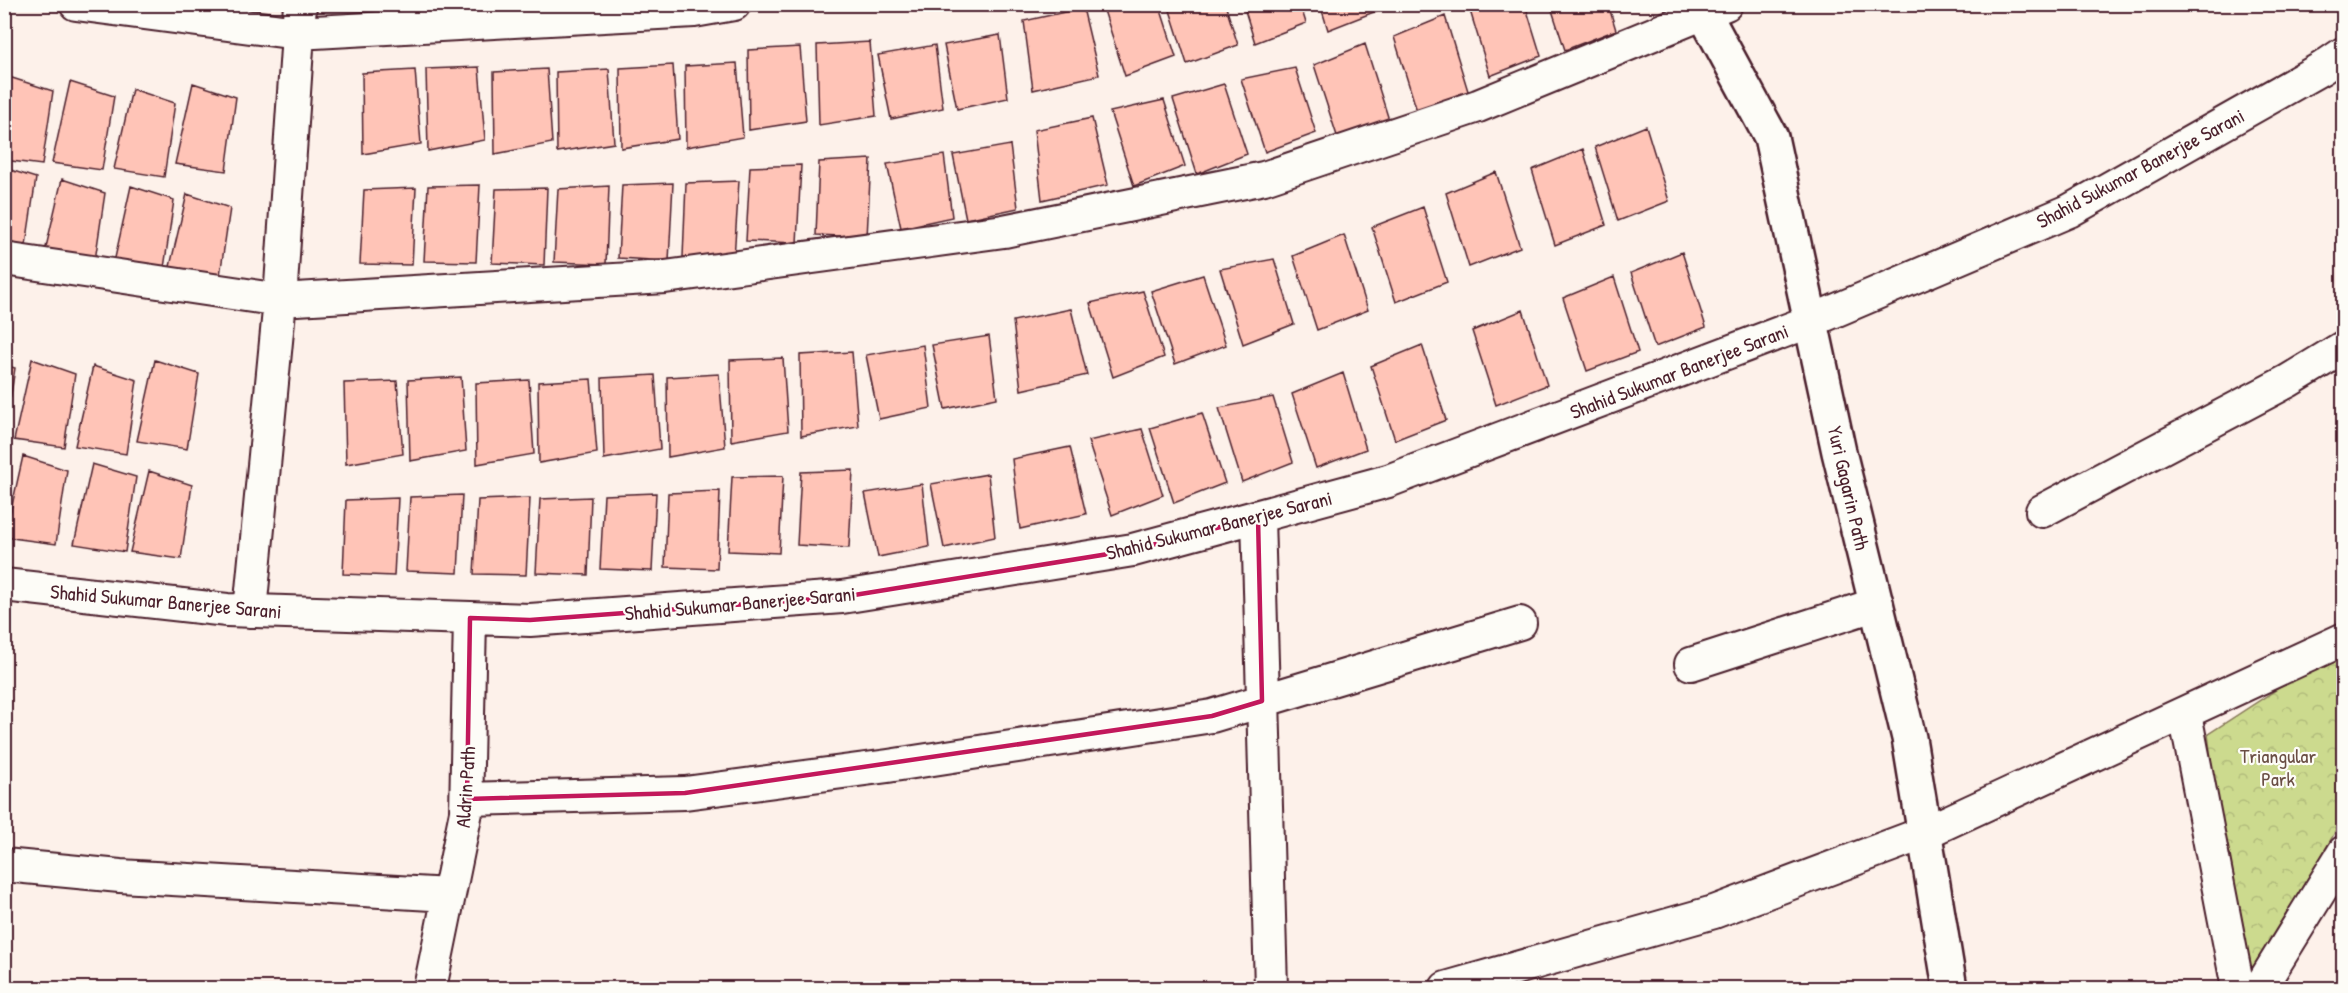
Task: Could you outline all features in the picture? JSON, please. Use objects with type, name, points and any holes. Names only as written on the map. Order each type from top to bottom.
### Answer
[{"type":"street","points":[[76,4],[299,19],[694,11],[734,4]]},
{"type":"street","points":[[4,259],[280,300],[665,277],[1038,224],[1264,178],[1478,106],[1710,8]]},
{"type":"street","name":"Yuri Gagarin Path","points":[[1710,8],[1771,137],[1811,321],[1909,738],[1950,988]]},
{"type":"street","points":[[250,611],[280,300],[299,19]]},
{"type":"street","name":"Shahid Sukumar Banerjee Sarani","points":[[4,585],[250,611],[530,620],[842,597],[1133,550],[1388,481],[1811,321],[2069,211],[2322,68],[2343,53]]},
{"type":"street","points":[[2042,511],[2288,381],[2343,347]]},
{"type":"street","points":[[1258,517],[1271,988]]},
{"type":"street","points":[[1691,664],[1877,604]]},
{"type":"street","name":"Aldrin Path","points":[[430,988],[467,799],[470,618]]},
{"type":"street","points":[[467,799],[685,793],[888,766],[1212,717],[1520,623]]},
{"type":"street","points":[[1446,988],[1714,912],[1924,833],[2343,639]]},
{"type":"street","points":[[2185,714],[2238,988]]},
{"type":"street","points":[[2260,988],[2343,852]]},
{"type":"street","points":[[4,865],[120,876],[449,895]]},
{"type":"highlighted area","points":[[1258,517],[1262,701],[1212,716],[685,793],[467,799],[470,618],[530,620],[842,597],[1133,550]]},
{"type":"green space","name":"Triangular Park","points":[[2343,646],[2343,818],[2247,988],[2239,988],[2208,734]]},
{"type":"building","points":[[1102,4],[1159,4],[1176,57],[1125,76]]},
{"type":"building","points":[[1168,4],[1225,4],[1238,45],[1187,64]]},
{"type":"building","points":[[1243,4],[1300,4],[1306,23],[1255,43]]},
{"type":"building","points":[[1320,4],[1378,4],[1379,10],[1328,30]]},
{"type":"building","points":[[1468,4],[1525,4],[1541,56],[1490,76]]},
{"type":"building","points":[[1550,4],[1608,4],[1616,30],[1565,50]]},
{"type":"building","points":[[1083,8],[1099,75],[1033,90],[1024,21]]},
{"type":"building","points":[[1445,16],[1468,91],[1417,111],[1394,37]]},
{"type":"building","points":[[1000,35],[1008,98],[957,109],[944,45]]},
{"type":"building","points":[[870,42],[876,116],[819,125],[817,45]]},
{"type":"building","points":[[1365,44],[1389,120],[1338,139],[1314,65]]},
{"type":"building","points":[[935,45],[943,108],[891,119],[878,55]]},
{"type":"building","points":[[800,47],[806,121],[749,130],[748,50]]},
{"type":"building","points":[[737,63],[743,137],[686,147],[685,66]]},
{"type":"building","points":[[673,65],[678,139],[621,148],[620,68]]},
{"type":"building","points":[[479,67],[485,140],[428,151],[426,69]]},
{"type":"building","points":[[1295,68],[1316,133],[1265,152],[1241,79]]},
{"type":"building","points":[[547,69],[552,143],[495,154],[494,72]]},
{"type":"building","points":[[609,69],[614,143],[557,152],[556,72]]},
{"type":"building","points":[[415,70],[421,144],[363,154],[362,73]]},
{"type":"building","points":[[9,77],[53,91],[42,165],[4,160],[4,99]]},
{"type":"building","points":[[70,82],[114,96],[102,170],[52,163]]},
{"type":"building","points":[[193,83],[236,97],[226,171],[175,164]]},
{"type":"building","points":[[1224,84],[1247,154],[1197,174],[1173,99]]},
{"type":"building","points":[[132,89],[175,103],[164,177],[114,169]]},
{"type":"building","points":[[1164,100],[1185,166],[1134,186],[1110,112]]},
{"type":"building","points":[[1092,118],[1108,185],[1042,200],[1034,130]]},
{"type":"building","points":[[1646,126],[1669,201],[1618,221],[1595,147]]},
{"type":"building","points":[[1010,145],[1018,208],[966,219],[953,155]]},
{"type":"building","points":[[1583,149],[1606,225],[1555,245],[1532,170]]},
{"type":"building","points":[[944,155],[952,217],[901,228],[887,164]]},
{"type":"building","points":[[871,159],[867,237],[816,235],[819,162]]},
{"type":"building","points":[[801,165],[797,243],[746,241],[750,167]]},
{"type":"building","points":[[4,168],[36,178],[25,252],[4,249]]},
{"type":"building","points":[[1496,172],[1520,247],[1469,267],[1446,193]]},
{"type":"building","points":[[62,179],[105,193],[94,267],[43,260]]},
{"type":"building","points":[[739,181],[734,258],[683,257],[686,183]]},
{"type":"building","points":[[673,183],[669,261],[618,258],[622,185]]},
{"type":"building","points":[[480,185],[476,262],[424,261],[428,186]]},
{"type":"building","points":[[131,186],[174,200],[163,275],[113,267]]},
{"type":"building","points":[[609,186],[606,264],[554,262],[558,189]]},
{"type":"building","points":[[416,188],[412,265],[360,264],[364,190]]},
{"type":"building","points":[[547,188],[544,265],[492,263],[496,189]]},
{"type":"building","points":[[187,194],[230,208],[219,282],[168,275]]},
{"type":"building","points":[[1423,207],[1447,282],[1396,302],[1372,227]]},
{"type":"building","points":[[1344,235],[1368,310],[1317,330],[1293,256]]},
{"type":"building","points":[[1682,252],[1706,327],[1655,347],[1631,273]]},
{"type":"building","points":[[1274,259],[1294,324],[1243,344],[1220,269]]},
{"type":"building","points":[[1203,275],[1226,345],[1175,364],[1151,291]]},
{"type":"building","points":[[1614,277],[1638,352],[1587,371],[1563,298]]},
{"type":"building","points":[[1143,291],[1164,357],[1113,377],[1090,303]]},
{"type":"building","points":[[1071,309],[1087,375],[1021,390],[1013,321]]},
{"type":"building","points":[[1523,310],[1547,385],[1496,405],[1472,331]]},
{"type":"building","points":[[989,336],[997,398],[945,409],[932,345]]},
{"type":"building","points":[[923,345],[931,408],[879,419],[866,355]]},
{"type":"building","points":[[1422,345],[1446,420],[1395,440],[1371,366]]},
{"type":"building","points":[[852,352],[858,426],[801,436],[800,355]]},
{"type":"building","points":[[783,358],[788,431],[731,441],[730,360]]},
{"type":"building","points":[[32,359],[75,374],[64,447],[14,440]]},
{"type":"building","points":[[155,360],[199,374],[187,449],[137,441]]},
{"type":"building","points":[[4,365],[15,368],[4,440]]},
{"type":"building","points":[[93,366],[137,380],[126,454],[75,446]]},
{"type":"building","points":[[1343,373],[1366,449],[1316,468],[1292,394]]},
{"type":"building","points":[[719,374],[725,447],[668,457],[667,377]]},
{"type":"building","points":[[655,375],[660,449],[604,459],[602,378]]},
{"type":"building","points":[[461,377],[466,451],[410,461],[408,380]]},
{"type":"building","points":[[591,379],[597,453],[539,463],[538,382]]},
{"type":"building","points":[[529,380],[534,454],[477,464],[476,383]]},
{"type":"building","points":[[397,381],[403,454],[346,464],[344,383]]},
{"type":"building","points":[[1273,397],[1293,462],[1242,482],[1219,408]]},
{"type":"building","points":[[1202,413],[1225,483],[1174,503],[1150,428]]},
{"type":"building","points":[[1142,429],[1163,495],[1112,515],[1088,441]]},
{"type":"building","points":[[1070,447],[1086,514],[1020,529],[1012,459]]},
{"type":"building","points":[[23,456],[67,470],[56,544],[5,537]]},
{"type":"building","points":[[92,464],[136,477],[125,552],[74,544]]},
{"type":"building","points":[[853,470],[849,548],[797,545],[801,472]]},
{"type":"building","points":[[149,471],[192,485],[181,559],[130,552]]},
{"type":"building","points":[[988,474],[995,537],[944,548],[931,484]]},
{"type":"building","points":[[783,476],[779,553],[728,551],[732,477]]},
{"type":"building","points":[[922,484],[929,547],[878,557],[865,493]]},
{"type":"building","points":[[720,491],[717,569],[665,567],[668,493]]},
{"type":"building","points":[[656,493],[652,571],[600,569],[604,495]]},
{"type":"building","points":[[462,495],[458,573],[406,571],[410,497]]},
{"type":"building","points":[[591,497],[588,575],[536,573],[540,499]]},
{"type":"building","points":[[398,498],[394,576],[343,574],[346,500]]},
{"type":"building","points":[[530,498],[526,575],[474,574],[478,500]]}]
